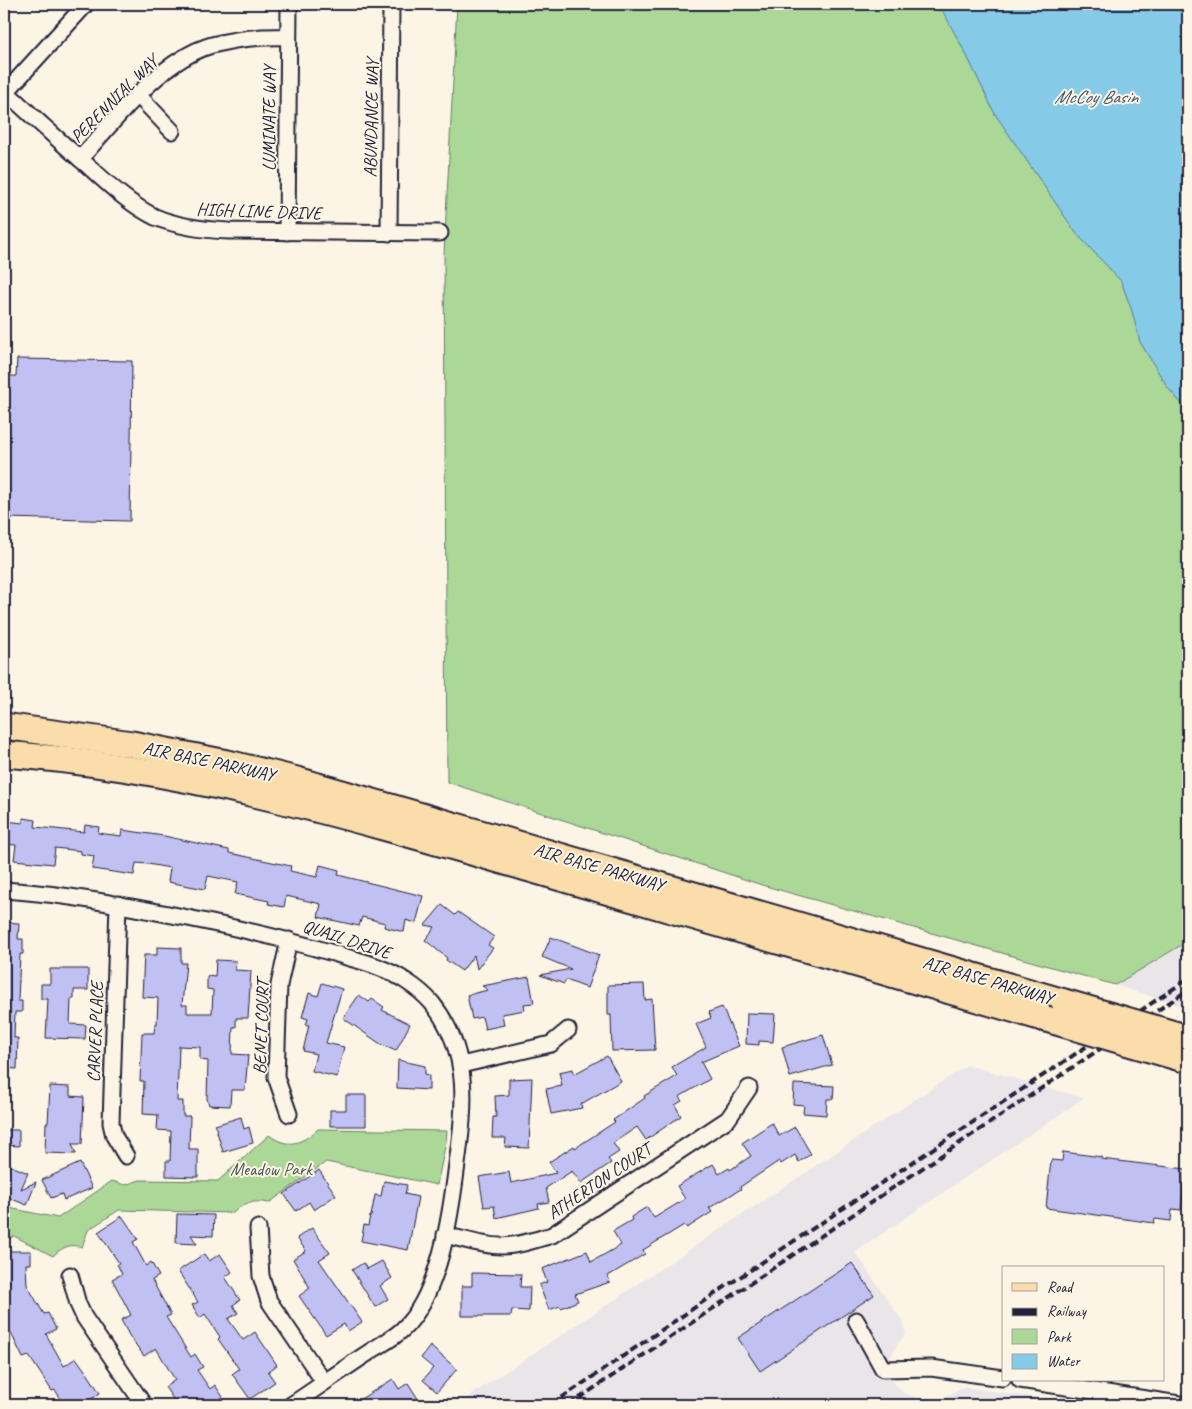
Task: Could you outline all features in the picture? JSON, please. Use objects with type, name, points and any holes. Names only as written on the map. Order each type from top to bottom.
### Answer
[{"type":"main road","name":"AIR BASE PARKWAY","points":[[4,726],[132,744],[232,764],[296,780],[1064,1002],[1187,1052]]},
{"type":"main road","name":"AIR BASE PARKWAY","points":[[4,754],[138,770],[228,787],[347,816],[1043,1018],[1187,1052]]},
{"type":"street","points":[[5,91],[86,4]]},
{"type":"street","name":"LUMINATE WAY","points":[[287,232],[289,4]]},
{"type":"street","name":"ABUNDANCE WAY","points":[[389,233],[391,4]]},
{"type":"street","name":"PERENNIAL WAY","points":[[80,159],[138,95],[166,70],[188,56],[210,45],[257,37],[288,37]]},
{"type":"street","name":"HIGH LINE DRIVE","points":[[5,91],[117,192],[138,208],[179,226],[200,230],[440,233]]},
{"type":"street","points":[[138,95],[172,132]]},
{"type":"street","name":"QUAIL DRIVE","points":[[4,890],[118,904],[236,927],[290,940],[379,967],[410,983],[431,1002],[447,1025],[461,1065],[463,1087],[462,1131],[453,1197],[445,1235],[431,1283],[421,1308],[402,1330],[291,1405]]},
{"type":"street","name":"CARVER PLACE","points":[[118,904],[111,1123],[114,1136],[126,1156]]},
{"type":"street","name":"BENET COURT","points":[[289,1114],[276,1077],[279,985],[290,940]]},
{"type":"street","points":[[461,1065],[551,1044],[568,1030]]},
{"type":"street","name":"ATHERTON COURT","points":[[445,1235],[500,1246],[529,1242],[552,1236],[728,1119],[749,1088]]},
{"type":"street","points":[[258,1228],[261,1276],[269,1300],[324,1382]]},
{"type":"street","points":[[70,1275],[78,1304],[84,1317],[144,1405]]},
{"type":"street","points":[[856,1320],[883,1369],[931,1368],[1002,1378]]},
{"type":"street","points":[[1033,1382],[1186,1405]]},
{"type":"shaded area","points":[[1188,941],[1188,1008],[1115,985],[1171,952]]},
{"type":"shaded area","points":[[967,1065],[1084,1098],[855,1252],[904,1324],[906,1334],[896,1346],[890,1359],[894,1383],[903,1392],[916,1398],[939,1399],[964,1387],[1060,1401],[1059,1405],[456,1405]]},
{"type":"green space","points":[[457,4],[939,4],[995,114],[1076,233],[1121,281],[1132,311],[1140,342],[1168,388],[1188,411],[1188,941],[1115,985],[762,885],[447,782],[444,254]]},
{"type":"green space","name":"Meadow Park","points":[[318,1129],[447,1131],[437,1185],[326,1162],[269,1203],[250,1203],[241,1206],[233,1213],[119,1210],[88,1230],[82,1247],[66,1247],[53,1256],[14,1236],[4,1241],[4,1207],[58,1218],[112,1181],[125,1185],[140,1180],[218,1181],[269,1135],[282,1142],[294,1143],[306,1138]]},
{"type":"water","name":"McCoy Basin","points":[[939,4],[1188,4],[1188,411],[1168,388],[1140,342],[1132,311],[1121,281],[1076,233],[995,114]]},
{"type":"building","points":[[17,359],[132,361],[130,521],[4,518],[4,376],[16,376]]},
{"type":"building","points":[[23,818],[36,820],[35,827],[84,832],[85,825],[99,827],[98,833],[121,836],[122,830],[164,836],[229,850],[229,853],[291,866],[290,871],[317,877],[320,865],[339,870],[338,875],[423,896],[416,923],[406,920],[404,932],[384,927],[385,923],[362,917],[359,926],[318,917],[321,904],[286,896],[284,907],[268,904],[269,901],[235,894],[238,882],[208,876],[205,889],[168,882],[170,868],[136,863],[134,875],[92,869],[94,856],[81,854],[81,851],[55,848],[53,864],[14,860],[16,845],[4,844],[6,821],[23,823]]},
{"type":"building","points":[[442,905],[455,915],[458,912],[494,937],[488,945],[493,948],[477,969],[474,955],[462,971],[446,960],[447,958],[425,940],[435,927],[425,925]]},
{"type":"building","points":[[4,922],[19,923],[18,939],[23,939],[23,954],[20,954],[18,1001],[22,1001],[22,1012],[15,1012],[14,1038],[18,1038],[17,1069],[4,1068]]},
{"type":"building","points":[[551,937],[599,955],[587,988],[566,980],[564,984],[540,975],[571,969],[542,957]]},
{"type":"building","points":[[157,947],[181,948],[181,963],[186,963],[182,1005],[187,1005],[187,1013],[212,1013],[213,990],[207,989],[207,976],[215,977],[216,960],[236,961],[235,970],[251,971],[248,1018],[236,1018],[236,1027],[233,1027],[232,1054],[248,1055],[245,1090],[231,1090],[230,1106],[209,1105],[207,1099],[208,1061],[200,1060],[200,1047],[179,1046],[177,1101],[183,1101],[183,1116],[190,1116],[189,1149],[198,1149],[198,1177],[166,1176],[166,1161],[170,1161],[171,1131],[157,1130],[158,1115],[143,1114],[144,1081],[140,1081],[142,1033],[154,1033],[155,1024],[157,1024],[158,998],[142,997],[144,955],[157,955]]},
{"type":"building","points":[[50,969],[88,969],[88,990],[74,990],[74,999],[71,999],[70,1024],[86,1025],[85,1039],[46,1038],[48,999],[41,999],[41,984],[50,984]]},
{"type":"building","points":[[529,977],[534,1003],[524,1004],[525,1010],[502,1014],[504,1025],[485,1029],[482,1017],[472,1019],[467,995],[488,990],[482,986]]},
{"type":"building","points":[[322,983],[342,989],[326,1043],[344,1047],[337,1077],[312,1071],[316,1054],[303,1051],[309,1025],[306,1025],[308,1019],[302,1017],[309,993],[318,996]]},
{"type":"building","points":[[644,984],[645,1000],[652,999],[655,1050],[612,1051],[611,1015],[608,1015],[608,985]]},
{"type":"building","points":[[359,995],[369,1002],[372,999],[384,1007],[382,1010],[410,1024],[396,1051],[382,1045],[343,1018]]},
{"type":"building","points":[[722,1007],[739,1046],[701,1062],[710,1079],[679,1097],[682,1101],[675,1105],[681,1116],[646,1140],[637,1127],[613,1143],[619,1152],[608,1159],[611,1163],[581,1183],[572,1171],[546,1188],[549,1202],[538,1204],[539,1208],[496,1218],[494,1206],[484,1207],[479,1177],[509,1172],[511,1183],[556,1173],[549,1162],[574,1146],[575,1148],[615,1122],[613,1120],[645,1098],[644,1096],[677,1076],[672,1067],[706,1047],[696,1024],[711,1018],[709,1012]]},
{"type":"building","points":[[747,1013],[775,1014],[773,1042],[759,1041],[759,1045],[746,1044]]},
{"type":"building","points":[[823,1035],[832,1065],[790,1077],[782,1047]]},
{"type":"building","points":[[607,1056],[621,1081],[581,1104],[582,1108],[551,1114],[546,1089],[562,1086],[559,1072],[573,1069],[574,1074]]},
{"type":"building","points":[[398,1060],[425,1066],[425,1074],[429,1075],[429,1090],[397,1088]]},
{"type":"building","points":[[532,1078],[529,1148],[505,1147],[506,1138],[492,1138],[493,1117],[496,1117],[495,1096],[509,1095],[509,1079]]},
{"type":"building","points":[[794,1084],[834,1086],[833,1099],[827,1099],[826,1115],[803,1113],[804,1105],[793,1104]]},
{"type":"building","points":[[50,1086],[70,1087],[70,1096],[84,1097],[82,1144],[72,1144],[76,1154],[45,1153]]},
{"type":"building","points":[[346,1095],[366,1095],[366,1126],[330,1126],[330,1110],[346,1110]]},
{"type":"building","points":[[241,1117],[244,1129],[249,1127],[253,1143],[223,1152],[215,1125]]},
{"type":"building","points":[[772,1123],[779,1136],[795,1127],[811,1154],[799,1162],[795,1155],[781,1164],[779,1161],[740,1187],[741,1189],[709,1208],[712,1212],[687,1228],[684,1225],[643,1250],[645,1254],[608,1276],[610,1282],[575,1294],[578,1301],[561,1308],[560,1306],[549,1310],[539,1285],[547,1282],[542,1269],[587,1251],[591,1262],[621,1245],[613,1231],[632,1220],[631,1217],[647,1207],[654,1218],[685,1199],[677,1186],[713,1164],[719,1174],[729,1168],[730,1170],[751,1156],[742,1143]]},
{"type":"building","points":[[4,1130],[19,1130],[19,1146],[4,1145]]},
{"type":"building","points":[[1063,1152],[1102,1157],[1101,1159],[1186,1169],[1181,1210],[1172,1209],[1171,1221],[1155,1219],[1154,1223],[1046,1208],[1051,1160],[1062,1161]]},
{"type":"building","points":[[4,1163],[28,1173],[21,1189],[36,1182],[27,1205],[4,1196]]},
{"type":"building","points":[[80,1163],[92,1188],[64,1200],[62,1194],[51,1198],[42,1180]]},
{"type":"building","points":[[319,1170],[336,1195],[314,1210],[309,1202],[296,1211],[284,1194]]},
{"type":"building","points":[[384,1181],[407,1185],[405,1194],[418,1197],[408,1250],[361,1241],[364,1225],[368,1226],[375,1195],[381,1196]]},
{"type":"building","points":[[177,1214],[214,1215],[213,1236],[191,1235],[197,1244],[176,1243]]},
{"type":"building","points":[[122,1216],[138,1239],[133,1242],[146,1266],[151,1262],[159,1276],[152,1280],[171,1315],[166,1317],[191,1357],[195,1354],[203,1367],[197,1370],[210,1389],[215,1385],[223,1397],[218,1400],[221,1405],[177,1405],[165,1387],[175,1380],[156,1348],[144,1356],[130,1337],[121,1320],[131,1315],[112,1279],[122,1274],[117,1264],[119,1263],[98,1232]]},
{"type":"building","points":[[312,1228],[330,1253],[319,1260],[362,1322],[348,1331],[344,1324],[326,1335],[299,1296],[310,1288],[293,1259],[306,1251],[297,1238]]},
{"type":"building","points":[[4,1251],[31,1251],[31,1264],[26,1264],[27,1285],[44,1314],[48,1313],[56,1329],[46,1334],[64,1366],[76,1358],[89,1376],[100,1393],[90,1400],[94,1405],[65,1405],[55,1390],[52,1391],[29,1356],[23,1358],[8,1327],[4,1330]]},
{"type":"building","points":[[204,1254],[209,1261],[220,1254],[232,1272],[225,1277],[240,1300],[233,1305],[238,1313],[228,1319],[243,1340],[255,1332],[277,1365],[268,1372],[275,1382],[250,1399],[232,1374],[239,1369],[218,1339],[220,1337],[205,1314],[200,1318],[192,1305],[198,1302],[178,1271]]},
{"type":"building","points":[[382,1261],[392,1278],[380,1286],[388,1299],[375,1307],[352,1270],[363,1263],[367,1269]]},
{"type":"building","points":[[852,1263],[874,1295],[760,1371],[738,1338]]},
{"type":"building","points":[[472,1273],[521,1274],[520,1287],[530,1287],[529,1311],[512,1310],[511,1316],[462,1316],[462,1286],[472,1286]]},
{"type":"building","points":[[430,1346],[457,1369],[437,1392],[423,1380],[433,1368],[421,1358]]},
{"type":"building","points":[[393,1379],[399,1389],[408,1383],[422,1405],[351,1405]]},
{"type":"railway","points":[[551,1405],[1188,979]]},
{"type":"railway","points":[[569,1405],[1188,990]]}]
